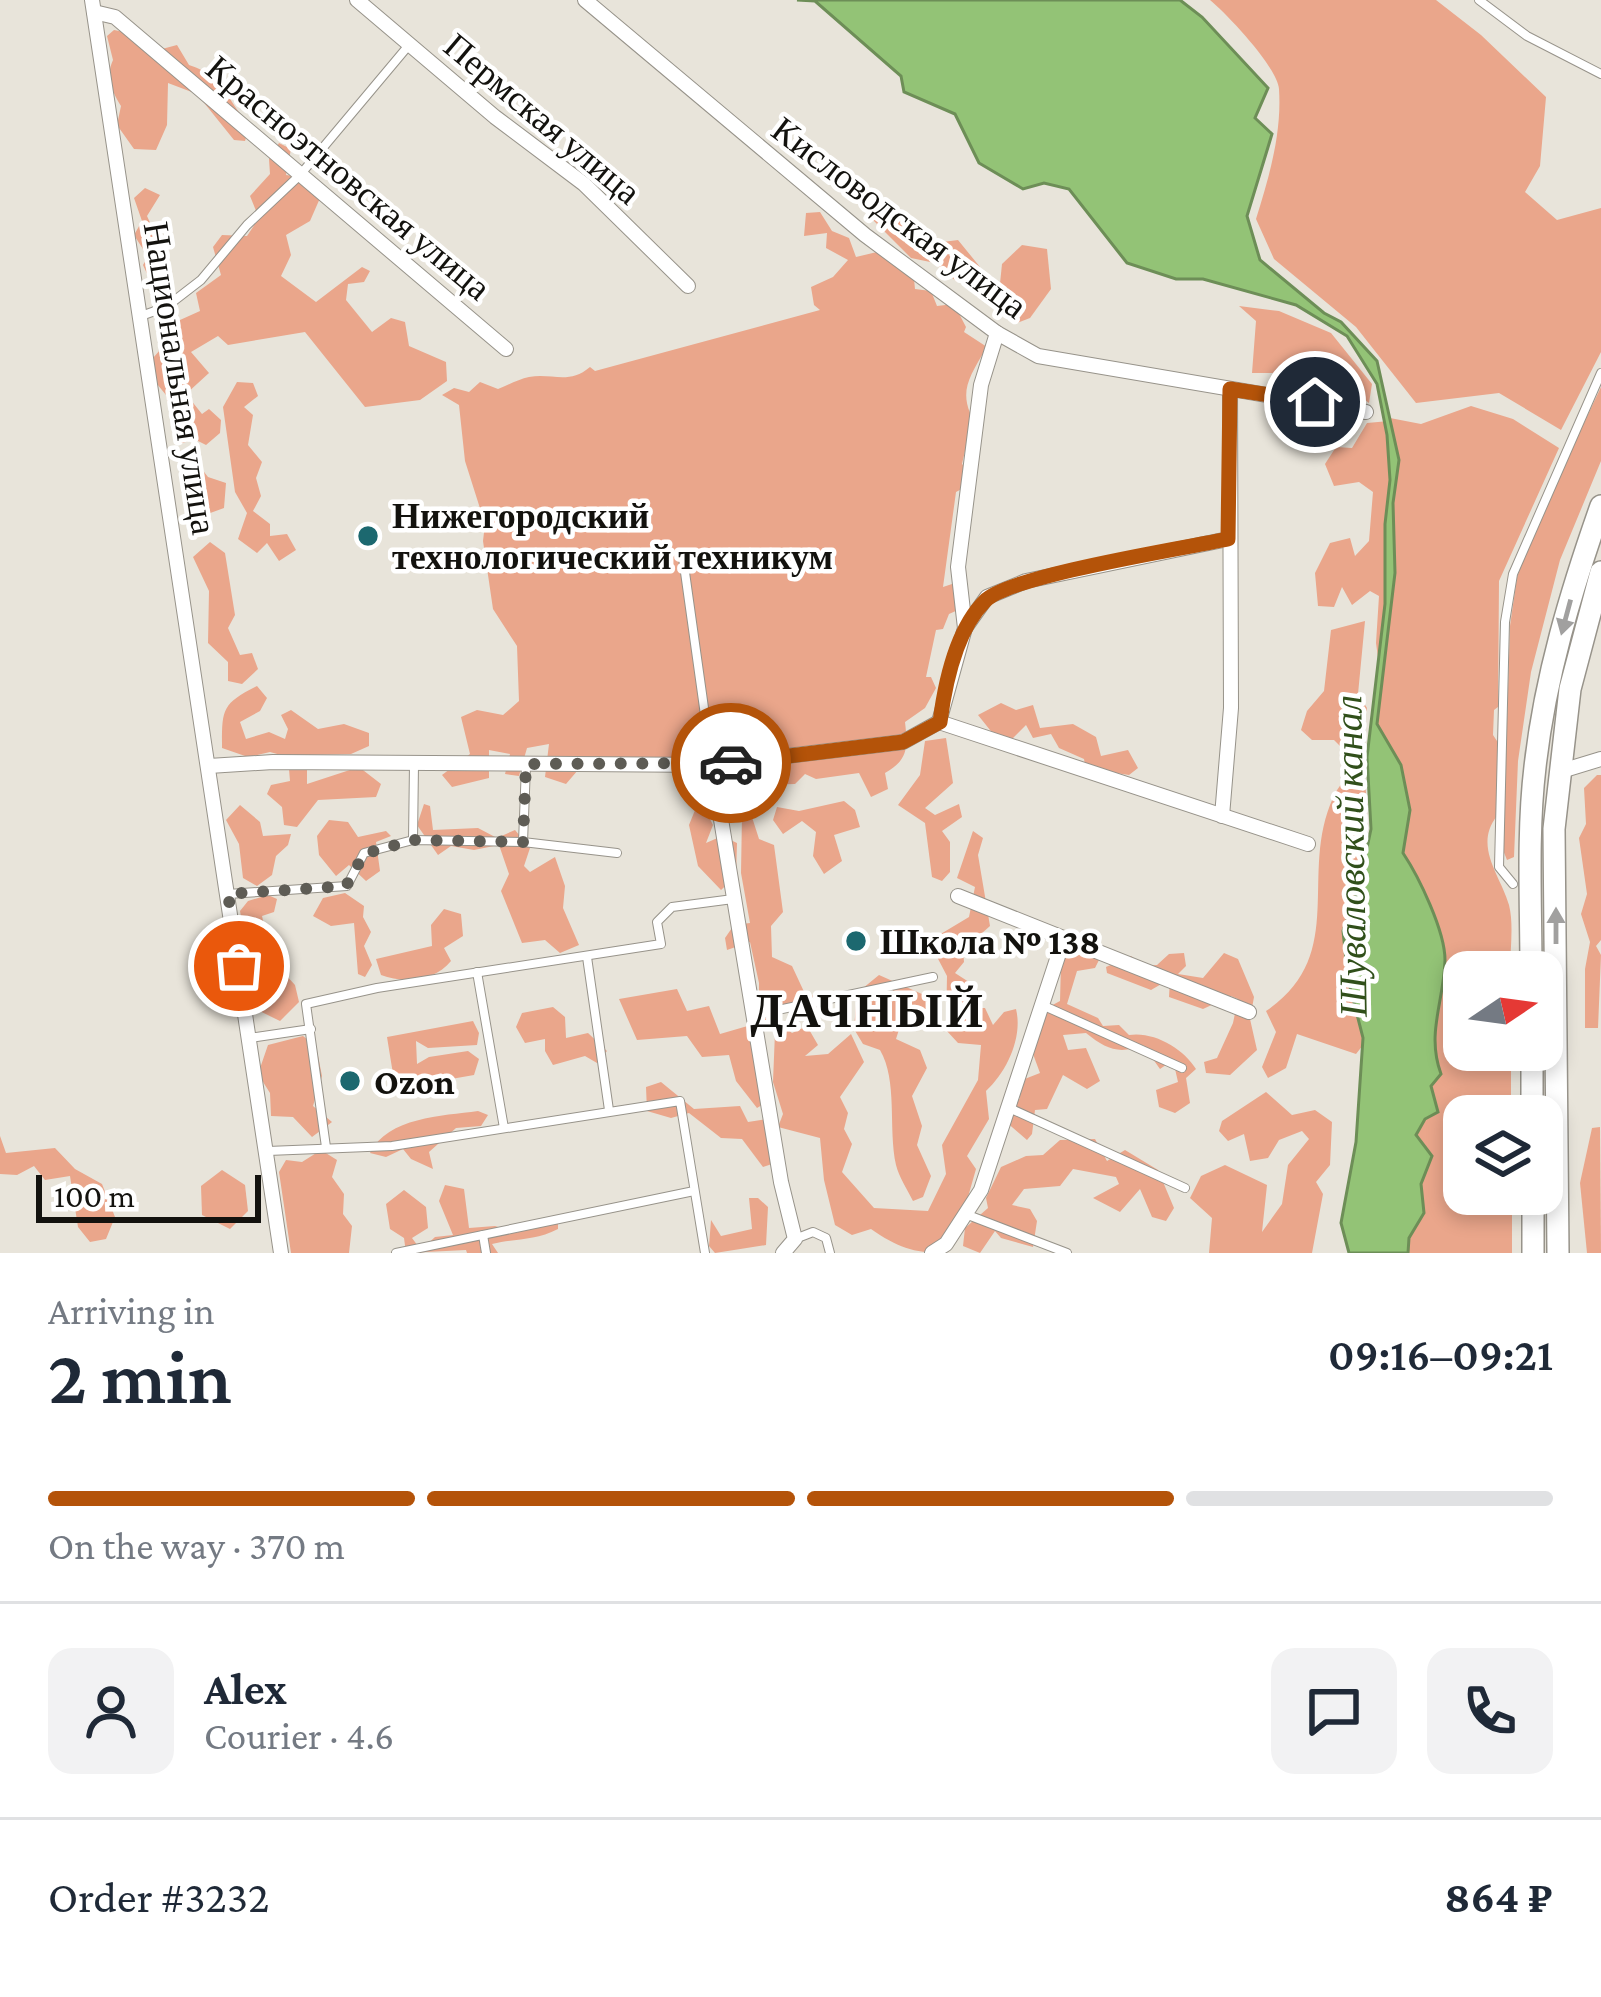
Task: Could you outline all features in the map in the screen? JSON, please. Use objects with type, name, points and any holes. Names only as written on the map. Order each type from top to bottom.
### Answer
[{"type":"main road","points":[[1532,951],[1534,770],[1548,682],[1601,506]]},
{"type":"main road","points":[[1558,1253],[1554,829],[1570,689],[1601,572]]},
{"type":"main road","points":[[1533,1215],[1533,1253]]},
{"type":"street","name":"Пермская улица","points":[[357,0],[495,118],[584,184],[688,286]]},
{"type":"street","name":"Кисловодская улица","points":[[585,0],[865,235],[997,333],[1038,356],[1366,412]]},
{"type":"street","name":"Красноэтновская улица","points":[[93,6],[116,17],[506,349]]},
{"type":"street","name":"Национальная улица","points":[[93,6],[281,1253]]},
{"type":"street","points":[[965,628],[958,567],[981,385],[997,333]]},
{"type":"street","points":[[1222,816],[1231,708],[1230,389]]},
{"type":"street","points":[[209,766],[712,765],[903,742],[940,722],[965,628],[987,597],[1026,580],[1228,539]]},
{"type":"street","points":[[940,722],[1308,844]]},
{"type":"street","points":[[1558,772],[1601,758]]},
{"type":"street","points":[[712,765],[795,1239],[783,1253]]},
{"type":"street","points":[[958,896],[1249,1012]]},
{"type":"street","points":[[932,1253],[946,1244],[981,1190],[1064,938]]},
{"type":"lane","points":[[373,13],[384,0]]},
{"type":"lane","points":[[1479,0],[1527,36],[1601,74]]},
{"type":"lane","points":[[141,316],[166,308],[201,280],[247,225],[300,175],[409,45]]},
{"type":"lane","points":[[1514,884],[1499,867],[1505,622],[1513,574],[1601,373]]},
{"type":"lane","points":[[683,558],[712,765]]},
{"type":"lane","points":[[413,840],[414,762]]},
{"type":"lane","points":[[523,842],[526,764]]},
{"type":"lane","points":[[228,894],[346,886],[364,854],[413,840],[523,842],[617,853]]},
{"type":"lane","points":[[326,1147],[306,1004],[661,944],[657,922],[672,907],[733,899]]},
{"type":"lane","points":[[587,957],[609,1110]]},
{"type":"lane","points":[[477,972],[504,1128]]},
{"type":"lane","points":[[753,1015],[933,977]]},
{"type":"lane","points":[[1041,1004],[1182,1068]]},
{"type":"lane","points":[[250,1039],[311,1029]]},
{"type":"lane","points":[[266,1151],[392,1146],[680,1101],[705,1253]]},
{"type":"lane","points":[[1005,1107],[1185,1188]]},
{"type":"lane","points":[[396,1253],[694,1191]]},
{"type":"lane","points":[[968,1215],[1067,1253]]},
{"type":"lane","points":[[795,1239],[813,1232],[826,1238],[830,1253]]},
{"type":"lane","points":[[483,1235],[486,1253]]},
{"type":"shaded area","points":[[797,0],[1180,0],[1268,88],[1255,118],[1272,134],[1247,216],[1260,260],[1341,322],[1377,361],[1399,460],[1393,503],[1395,573],[1377,724],[1401,765],[1410,810],[1403,853],[1436,920],[1444,951],[1435,1031],[1441,1074],[1431,1086],[1438,1112],[1425,1119],[1416,1135],[1432,1156],[1421,1184],[1424,1213],[1409,1238],[1408,1253],[1349,1253],[1341,1223],[1356,1142],[1363,1038],[1348,979],[1343,931],[1371,829],[1367,757],[1385,604],[1390,480],[1377,384],[1347,336],[1296,305],[1203,279],[1176,279],[1127,263],[1069,189],[1044,183],[1023,189],[979,163],[955,114],[904,92],[901,76],[815,1]]},
{"type":"shaded area","points":[[1210,0],[1436,0],[1546,97],[1540,166],[1525,192],[1557,220],[1601,208],[1601,352],[1561,430],[1499,393],[1416,403],[1356,327],[1274,259],[1256,219],[1276,139],[1279,89],[1261,55]]},
{"type":"shaded area","points":[[114,30],[150,37],[162,49],[177,45],[189,65],[219,83],[250,125],[245,141],[234,140],[197,94],[168,83],[167,125],[156,150],[134,149],[117,125],[121,106],[111,84],[113,60],[107,36]]},
{"type":"shaded area","points":[[279,143],[291,149],[286,175],[314,179],[324,189],[310,221],[286,235],[291,255],[281,276],[316,302],[362,267],[370,271],[364,282],[348,284],[346,300],[372,332],[391,318],[405,322],[409,346],[446,362],[447,381],[420,400],[365,407],[305,332],[228,345],[218,336],[191,352],[209,373],[186,394],[202,414],[209,409],[221,420],[220,433],[206,445],[194,439],[177,445],[153,358],[160,350],[160,329],[200,311],[196,293],[221,275],[213,247],[222,235],[247,236],[259,218],[250,196],[270,174],[269,159]]},
{"type":"shaded area","points":[[865,185],[893,205],[896,218],[916,220],[935,243],[958,240],[980,267],[957,282],[935,263],[911,258],[866,213]]},
{"type":"shaded area","points":[[145,188],[160,195],[147,216],[169,286],[154,289],[143,265],[148,257],[134,235],[142,221],[134,198]]},
{"type":"shaded area","points":[[820,212],[832,231],[849,238],[856,257],[877,252],[914,279],[915,289],[931,291],[937,306],[954,304],[964,332],[987,347],[966,391],[969,410],[982,435],[965,451],[962,464],[973,483],[956,492],[943,587],[952,584],[966,590],[969,605],[949,614],[943,629],[936,630],[926,677],[931,677],[936,688],[925,708],[905,722],[905,752],[885,773],[888,789],[871,797],[859,773],[816,779],[805,774],[795,784],[761,785],[741,803],[721,776],[720,756],[688,756],[682,771],[584,763],[566,784],[545,777],[549,744],[527,748],[519,776],[505,774],[510,754],[489,750],[489,778],[452,787],[442,775],[470,754],[461,717],[477,710],[503,715],[519,701],[517,646],[493,609],[485,524],[465,461],[459,405],[442,395],[454,388],[469,392],[480,382],[498,389],[529,377],[575,376],[590,367],[595,371],[820,310],[814,305],[811,287],[833,277],[848,260],[826,248],[827,233],[804,236],[806,213]]},
{"type":"shaded area","points":[[1022,245],[1047,249],[1051,289],[1030,318],[1017,323],[1003,316],[998,303],[1002,264]]},
{"type":"shaded area","points":[[1239,306],[1279,311],[1331,333],[1372,384],[1369,403],[1317,363],[1252,373],[1256,321]]},
{"type":"shaded area","points":[[237,382],[253,383],[258,396],[244,407],[253,415],[248,445],[262,462],[256,478],[261,496],[253,511],[270,524],[270,536],[287,534],[296,550],[279,561],[267,543],[257,553],[238,539],[247,513],[235,492],[223,407]]},
{"type":"shaded area","points":[[1601,387],[1601,461],[1560,560],[1531,672],[1518,761],[1514,857],[1507,860],[1503,850],[1510,626],[1517,577],[1539,518]]},
{"type":"shaded area","points":[[1471,406],[1513,419],[1559,448],[1499,581],[1498,707],[1493,735],[1499,744],[1497,816],[1490,827],[1488,850],[1510,913],[1511,951],[1443,951],[1443,1071],[1511,1071],[1511,1095],[1443,1095],[1443,1215],[1512,1215],[1512,1253],[1408,1253],[1409,1238],[1424,1213],[1421,1184],[1432,1156],[1416,1135],[1439,1071],[1432,1049],[1418,877],[1403,853],[1410,810],[1395,757],[1376,724],[1381,680],[1376,643],[1379,596],[1370,591],[1352,605],[1342,587],[1334,607],[1318,606],[1315,573],[1330,543],[1350,538],[1355,556],[1369,541],[1373,492],[1359,482],[1334,486],[1325,464],[1336,447],[1352,448],[1367,423],[1390,418],[1421,424]]},
{"type":"shaded area","points":[[190,454],[208,477],[226,483],[224,508],[202,516],[184,486],[183,456]]},
{"type":"shaded area","points":[[210,542],[225,553],[235,615],[228,628],[240,655],[252,653],[258,669],[242,684],[228,681],[228,662],[208,643],[209,591],[193,557]]},
{"type":"shaded area","points":[[1365,621],[1358,694],[1367,708],[1360,736],[1342,748],[1334,740],[1312,740],[1301,730],[1307,711],[1324,691],[1331,630]]},
{"type":"shaded area","points":[[257,686],[267,698],[260,711],[240,722],[246,739],[269,732],[285,739],[288,729],[281,715],[291,710],[318,729],[344,724],[369,733],[369,746],[351,754],[307,755],[307,784],[359,767],[381,784],[376,797],[318,800],[297,827],[284,825],[282,807],[267,794],[271,785],[290,781],[288,757],[270,752],[248,757],[222,748],[226,710]]},
{"type":"shaded area","points":[[1001,703],[1016,710],[1033,705],[1040,728],[1073,724],[1096,737],[1101,756],[1128,750],[1138,768],[1129,775],[1116,773],[1102,784],[1087,777],[1084,759],[1059,748],[1051,734],[1033,738],[1026,725],[1012,739],[994,735],[978,715]]},
{"type":"shaded area","points":[[946,738],[953,783],[925,808],[935,815],[959,804],[962,817],[942,831],[950,842],[950,872],[942,881],[932,877],[925,823],[898,805],[920,775],[925,741]]},
{"type":"shaded area","points":[[1355,768],[1365,783],[1367,804],[1364,877],[1357,909],[1343,924],[1350,943],[1351,991],[1367,1040],[1356,1054],[1297,1034],[1286,1068],[1268,1078],[1262,1067],[1276,1032],[1266,1011],[1291,989],[1307,965],[1318,912],[1323,827],[1335,794]]},
{"type":"shaded area","points":[[1601,775],[1598,1028],[1585,1028],[1590,942],[1581,914],[1587,894],[1579,838],[1586,824],[1584,788]]},
{"type":"shaded area","points":[[708,778],[725,803],[707,813],[713,825],[706,843],[722,836],[737,843],[736,876],[721,890],[698,866],[689,825]]},
{"type":"shaded area","points":[[844,801],[855,810],[860,827],[834,835],[842,861],[824,874],[813,856],[816,832],[802,821],[783,834],[773,820],[777,807],[799,811]]},
{"type":"shaded area","points":[[424,804],[430,806],[433,830],[478,828],[497,838],[515,830],[530,848],[524,866],[530,872],[555,857],[565,886],[563,908],[579,945],[560,953],[545,940],[522,943],[501,891],[509,874],[499,845],[474,850],[451,846],[438,855],[417,825]]},
{"type":"shaded area","points":[[240,805],[260,822],[263,836],[291,834],[288,845],[276,856],[272,875],[257,886],[243,878],[239,844],[226,820]]},
{"type":"shaded area","points":[[751,814],[759,839],[774,845],[783,912],[771,926],[772,957],[792,966],[806,996],[821,995],[826,1005],[816,1011],[807,1003],[795,1012],[783,1007],[766,1030],[759,1018],[759,983],[750,942],[727,950],[725,938],[734,925],[750,923],[741,873],[742,815]]},
{"type":"shaded area","points":[[329,820],[348,822],[358,837],[386,831],[391,836],[376,842],[380,871],[366,881],[349,865],[336,876],[319,855],[317,836]]},
{"type":"shaded area","points":[[973,831],[983,838],[978,855],[990,926],[963,950],[964,962],[955,973],[972,984],[966,1008],[985,1008],[993,1025],[1004,1012],[1016,1009],[1017,1031],[1007,1064],[986,1091],[989,1119],[967,1156],[976,1169],[964,1211],[950,1224],[954,1241],[944,1253],[923,1252],[897,1245],[871,1229],[852,1235],[835,1225],[820,1138],[778,1127],[783,1114],[773,1082],[775,1032],[782,1025],[792,1033],[807,1026],[818,1045],[805,1056],[828,1054],[851,1034],[864,1062],[840,1097],[848,1113],[844,1129],[852,1144],[842,1172],[874,1208],[928,1211],[946,1174],[942,1145],[978,1080],[981,1045],[958,1043],[946,1030],[947,976],[936,955],[939,935],[969,917],[975,887],[957,878]]},
{"type":"shaded area","points":[[345,893],[364,906],[363,917],[371,932],[364,946],[372,965],[365,977],[358,974],[354,923],[331,926],[313,916],[323,898]]},
{"type":"shaded area","points":[[268,895],[277,899],[274,912],[262,916],[272,960],[295,985],[299,1002],[280,1021],[245,1004],[253,983],[240,911],[248,901]]},
{"type":"shaded area","points":[[444,909],[461,914],[463,936],[444,948],[451,961],[419,979],[381,975],[376,959],[432,946],[431,925]]},
{"type":"shaded area","points":[[1076,938],[1093,941],[1100,958],[1095,968],[1077,971],[1067,1004],[1098,1018],[1103,1026],[1119,1025],[1129,1035],[1158,1039],[1184,1055],[1196,1069],[1186,1078],[1190,1103],[1175,1113],[1159,1107],[1156,1090],[1178,1082],[1173,1060],[1160,1069],[1143,1045],[1120,1050],[1086,1033],[1063,1035],[1068,1050],[1086,1048],[1100,1081],[1087,1089],[1063,1075],[1047,1109],[1035,1110],[1027,1140],[1005,1121],[1020,1098],[1017,1082],[1040,1073],[1033,1054],[1034,1015],[1060,1001],[1061,963]]},
{"type":"shaded area","points":[[1184,953],[1186,966],[1178,974],[1203,978],[1224,953],[1238,959],[1254,997],[1250,1019],[1257,1050],[1230,1075],[1206,1073],[1204,1062],[1217,1058],[1238,999],[1231,996],[1203,1009],[1169,997],[1170,979],[1151,990],[1107,973],[1106,967],[1131,956],[1144,966],[1157,965],[1169,954]]},
{"type":"shaded area","points":[[879,975],[940,1002],[938,1025],[922,1029],[902,1020],[896,1039],[920,1050],[927,1068],[912,1096],[922,1126],[917,1145],[931,1176],[923,1197],[913,1201],[896,1165],[886,1062],[880,1050],[863,1044],[854,1029],[857,993]]},
{"type":"shaded area","points":[[677,989],[687,1011],[709,1006],[720,1034],[751,1025],[765,1103],[757,1108],[736,1081],[729,1055],[702,1057],[687,1036],[637,1040],[619,999]]},
{"type":"shaded area","points":[[553,1007],[565,1017],[566,1038],[588,1033],[607,1051],[597,1063],[585,1056],[553,1065],[545,1039],[525,1043],[516,1027],[522,1013]]},
{"type":"shaded area","points":[[473,1021],[479,1033],[477,1045],[428,1048],[416,1041],[417,1064],[429,1057],[468,1051],[479,1059],[474,1075],[417,1085],[393,1074],[387,1037]]},
{"type":"shaded area","points":[[303,1036],[316,1046],[322,1076],[313,1106],[332,1122],[312,1137],[293,1117],[271,1116],[270,1093],[258,1074],[268,1045]]},
{"type":"shaded area","points":[[661,1082],[694,1109],[740,1106],[748,1122],[767,1119],[775,1163],[763,1167],[742,1139],[721,1138],[689,1113],[671,1118],[647,1111],[646,1087]]},
{"type":"shaded area","points":[[1266,1092],[1292,1115],[1315,1110],[1332,1122],[1330,1165],[1316,1182],[1323,1194],[1312,1253],[1209,1253],[1212,1218],[1190,1198],[1201,1176],[1225,1165],[1267,1185],[1262,1232],[1282,1204],[1288,1165],[1309,1139],[1302,1131],[1279,1140],[1268,1158],[1250,1161],[1244,1134],[1228,1141],[1219,1131],[1222,1121]]},
{"type":"shaded area","points":[[478,1111],[488,1115],[481,1126],[456,1128],[429,1152],[433,1169],[411,1159],[403,1149],[386,1157],[370,1153],[378,1141],[403,1125]]},
{"type":"shaded area","points":[[1600,1127],[1601,1253],[1587,1253],[1580,1183],[1592,1128]]},
{"type":"shaded area","points":[[0,1136],[6,1153],[55,1148],[75,1169],[102,1184],[115,1217],[106,1239],[90,1242],[78,1227],[70,1176],[45,1180],[34,1166],[17,1175],[0,1174]]},
{"type":"shaded area","points":[[1095,1139],[1107,1161],[1125,1150],[1158,1170],[1174,1208],[1166,1221],[1152,1217],[1140,1189],[1120,1212],[1093,1198],[1119,1184],[1116,1177],[1073,1169],[1060,1186],[1024,1189],[1012,1205],[1030,1209],[1037,1221],[1033,1247],[1001,1238],[995,1231],[980,1253],[963,1246],[965,1228],[988,1208],[986,1198],[1001,1167],[1026,1156],[1043,1155],[1060,1140]]},
{"type":"shaded area","points":[[321,1150],[337,1160],[332,1177],[344,1194],[343,1214],[352,1226],[349,1253],[291,1253],[279,1172],[286,1160],[302,1162]]},
{"type":"shaded area","points":[[222,1170],[245,1185],[248,1211],[230,1229],[202,1215],[201,1186]]},
{"type":"shaded area","points":[[445,1185],[464,1189],[469,1228],[495,1226],[517,1233],[525,1221],[558,1224],[558,1229],[492,1244],[498,1253],[406,1253],[404,1238],[390,1229],[386,1204],[404,1190],[426,1207],[428,1228],[412,1238],[421,1250],[435,1237],[453,1235],[439,1201]]},
{"type":"shaded area","points":[[749,1198],[758,1198],[768,1207],[766,1245],[715,1253],[709,1246],[711,1220],[721,1236],[752,1229]]},
{"type":"way so far","points":[[239,966],[228,894],[346,886],[364,854],[413,840],[523,842],[526,764],[731,763]]},
{"type":"place","name":"Нижегородский технологический техникум","points":[[368,536]]},
{"type":"place","name":"Школа № 138","points":[[856,941]]},
{"type":"place","name":"Ozon","points":[[350,1081]]},
{"type":"district","name":"ДАЧНЫЙ","points":[[868,1010]]},
{"type":"route","points":[[731,763],[903,742],[940,722],[965,628],[987,597],[1026,580],[1228,539],[1230,389],[1315,402]]},
{"type":"water label","name":"Шуваловский канал","points":[[1350,856]]}]
